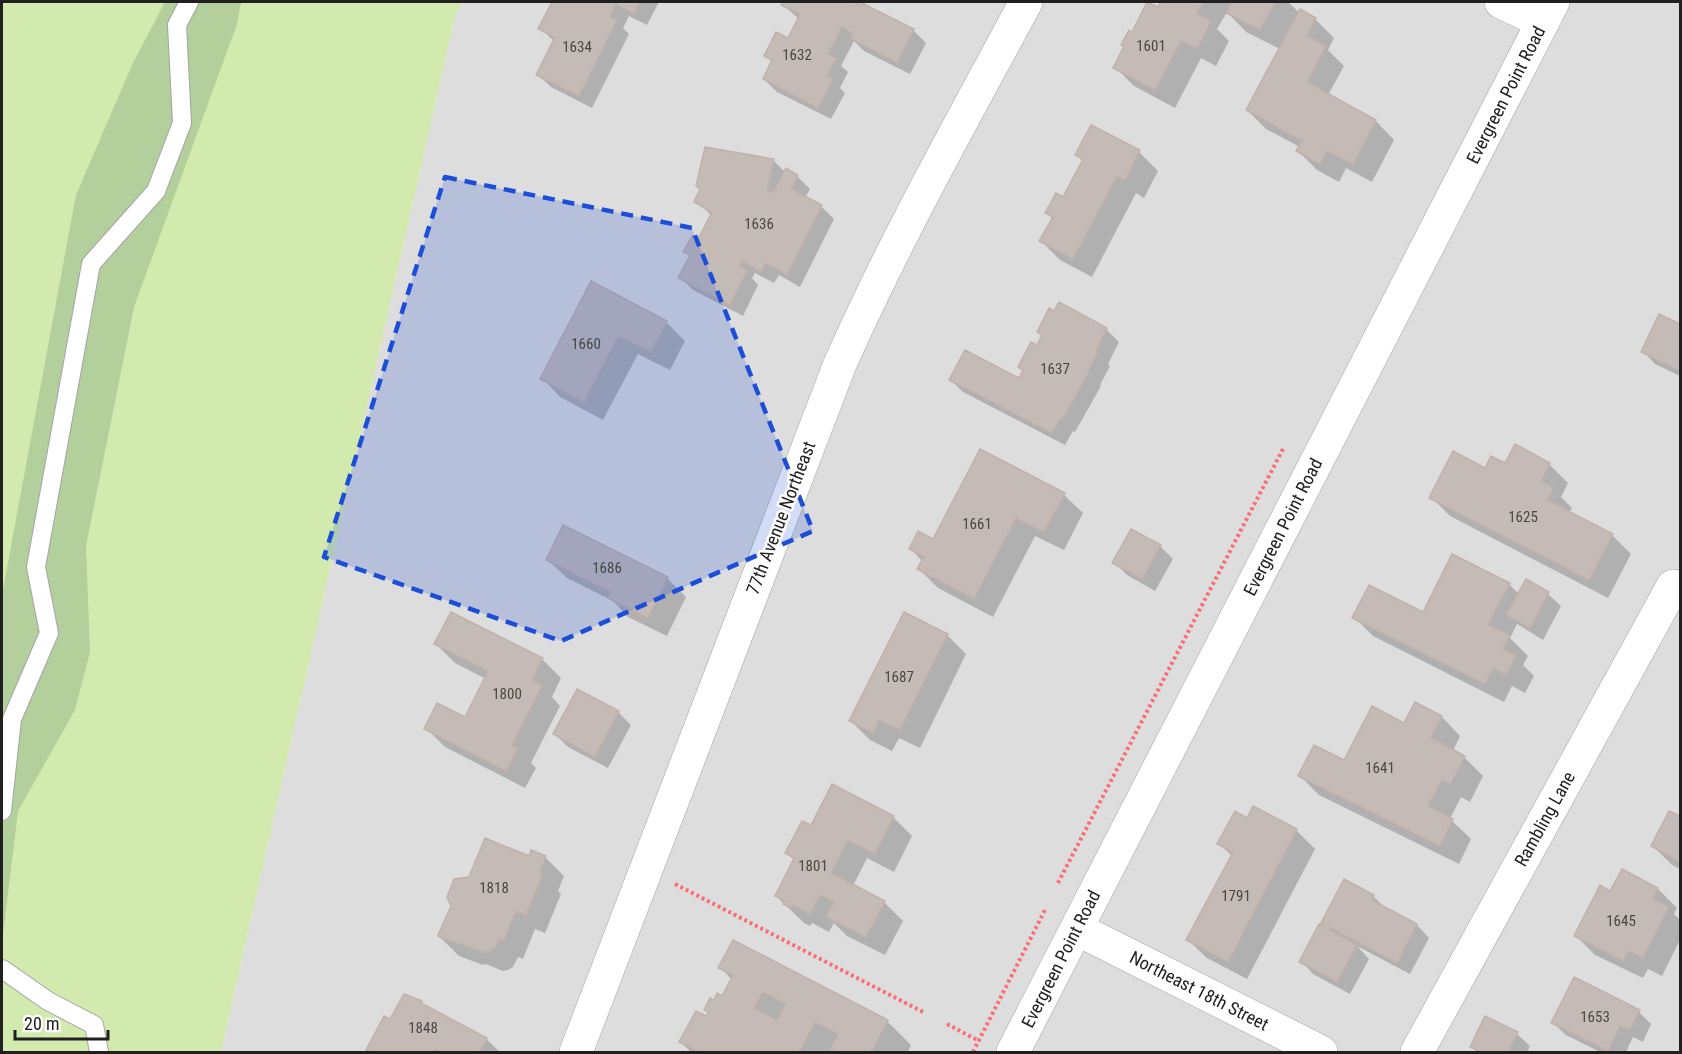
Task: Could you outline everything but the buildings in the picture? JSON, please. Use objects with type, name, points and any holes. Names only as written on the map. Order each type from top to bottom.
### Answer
[{"type":"street","name":"77th Avenue Northeast","points":[[576,1053],[840,364],[918,204],[1026,2]]},
{"type":"street","points":[[1501,2],[1548,12]]},
{"type":"street","name":"Evergreen Point Road","points":[[1013,1053],[1548,12]]},
{"type":"street","name":"Rambling Lane","points":[[1417,1053],[1677,588]]},
{"type":"street","name":"Northeast 18th Street","points":[[1077,929],[1321,1053]]},
{"type":"lane","points":[[2,810],[12,719],[49,633],[36,567],[91,264],[156,191],[182,123],[177,25],[189,2]]},
{"type":"lane","points":[[2,969],[48,1001],[94,1025],[99,1053]]},
{"type":"path","points":[[646,869],[925,1013]]},
{"type":"path","points":[[973,1053],[1046,908]]},
{"type":"path","points":[[947,1024],[979,1041]]},
{"type":"highlighted area","points":[[445,177],[692,228],[813,531],[561,641],[324,557]]},
{"type":"shaded area","points":[[463,2],[1680,2],[1680,1052],[221,1052],[455,16]]},
{"type":"green space","points":[[2,2],[463,2],[455,16],[221,1052],[2,1052]]},
{"type":"green space","points":[[165,2],[241,2],[237,24],[134,307],[86,546],[90,652],[75,710],[18,811],[2,943],[2,595],[76,195],[133,63]]}]
